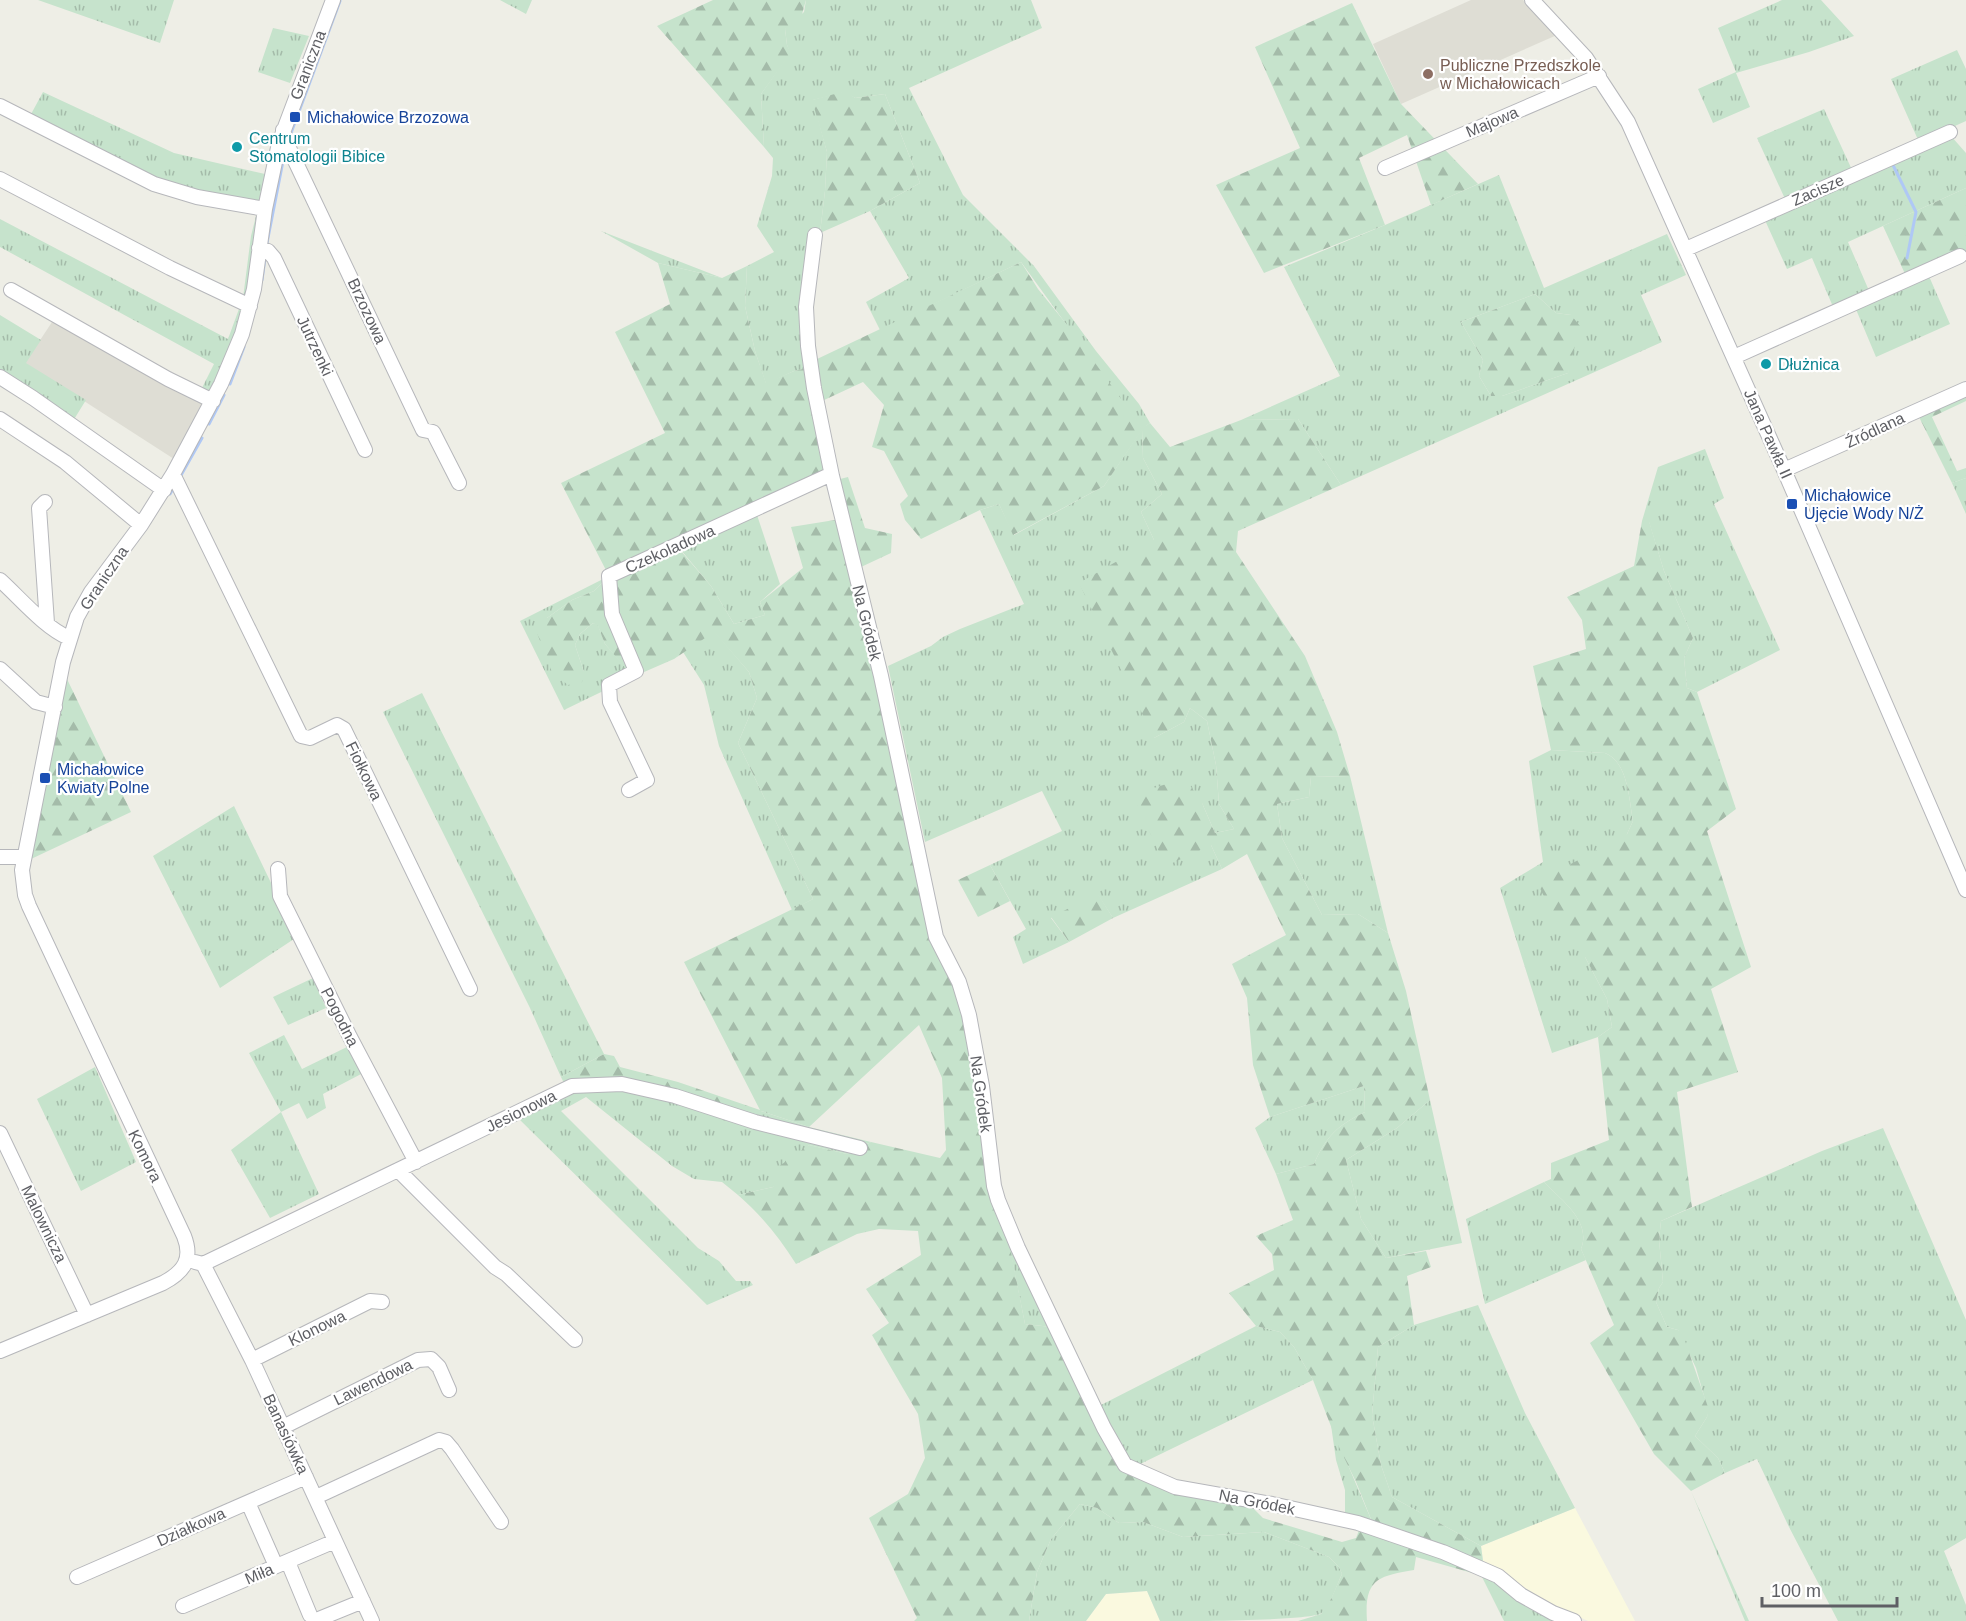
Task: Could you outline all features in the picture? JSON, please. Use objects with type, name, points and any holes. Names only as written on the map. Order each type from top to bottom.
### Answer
[{"type":"street","name":"Graniczna","points":[[55,707],[69,638],[77,617],[91,592],[141,525],[173,474],[213,401],[242,334],[250,306],[265,209],[283,130],[333,0]]},
{"type":"street","name":"Jana Pawła II","points":[[1532,0],[1586,58],[1628,122],[1784,470],[1966,890]]},
{"type":"street","name":"Majowa","points":[[1385,168],[1599,75]]},
{"type":"street","points":[[0,106],[154,184],[196,197],[265,209]]},
{"type":"street","name":"Brzozowa","points":[[283,130],[288,146],[423,430],[433,432],[459,483]]},
{"type":"street","name":"Zacisze","points":[[1686,249],[1950,132]]},
{"type":"street","points":[[0,179],[170,268],[250,306]]},
{"type":"street","name":"Na Gródek","points":[[815,235],[806,307],[808,346],[814,387],[832,476],[880,676],[936,937],[959,982],[969,1015],[982,1086],[990,1166],[998,1200],[1018,1248],[1104,1428],[1125,1465],[1175,1487],[1272,1504],[1358,1523],[1433,1548],[1464,1559],[1498,1576],[1521,1595],[1553,1613],[1574,1621]]},
{"type":"street","name":"Jutrzenki","points":[[259,248],[268,251],[274,258],[365,450]]},
{"type":"street","points":[[1734,357],[1960,256]]},
{"type":"street","points":[[11,290],[168,379],[213,401]]},
{"type":"street","points":[[0,377],[164,489]]},
{"type":"street","name":"Źródlana","points":[[1784,470],[1966,389]]},
{"type":"street","points":[[0,419],[65,462],[141,525]]},
{"type":"street","name":"Fiołkowa","points":[[173,474],[301,736],[310,738],[337,725],[344,729],[470,989]]},
{"type":"street","name":"Czekoladowa","points":[[629,790],[647,780],[610,702],[609,685],[636,671],[612,614],[609,576],[825,477],[832,476]]},
{"type":"street","points":[[45,502],[39,508],[46,622]]},
{"type":"street","points":[[0,580],[46,622],[69,638]]},
{"type":"street","points":[[0,669],[36,702],[55,707]]},
{"type":"street","name":"Komora","points":[[55,707],[23,857],[22,883],[29,906],[184,1236],[188,1249],[188,1260]]},
{"type":"street","points":[[0,857],[23,857]]},
{"type":"street","name":"Pogodna","points":[[278,869],[280,897],[416,1162]]},
{"type":"street","name":"Jesionowa","points":[[203,1264],[572,1086],[622,1084],[675,1096],[755,1122],[860,1148]]},
{"type":"street","name":"Malownicza","points":[[0,1133],[87,1315]]},
{"type":"street","points":[[398,1170],[495,1268],[506,1274],[575,1340]]},
{"type":"street","points":[[0,1351],[175,1277],[188,1260],[203,1264]]},
{"type":"street","name":"Banasiówka","points":[[203,1264],[252,1360],[372,1621]]},
{"type":"street","name":"Klonowa","points":[[252,1360],[370,1301],[382,1302]]},
{"type":"street","name":"Lawendowa","points":[[283,1427],[418,1360],[431,1359],[439,1367],[449,1390]]},
{"type":"street","points":[[316,1497],[439,1440],[446,1442],[452,1449],[501,1522]]},
{"type":"street","name":"Działkowa","points":[[77,1577],[306,1477]]},
{"type":"street","points":[[250,1507],[312,1618],[363,1601]]},
{"type":"street","name":"Miła","points":[[183,1606],[334,1541]]},
{"type":"shaded area","name":"Publiczne Przedszkole w Michałowicach","points":[[1471,0],[1523,0],[1557,35],[1401,104],[1373,44]]},
{"type":"shaded area","points":[[54,319],[206,401],[174,459],[25,363]]},
{"type":"shaded area","points":[[1575,1508],[1635,1621],[1588,1621],[1552,1605],[1483,1561],[1481,1546]]},
{"type":"shaded area","points":[[1147,1591],[1160,1621],[1086,1621],[1106,1594]]},
{"type":"green space","points":[[38,0],[174,0],[160,43]]},
{"type":"green space","points":[[500,0],[532,0],[526,14]]},
{"type":"green space","points":[[713,0],[806,0],[799,25],[785,29],[787,45],[791,53],[761,94],[764,147],[657,26]]},
{"type":"green space","points":[[806,0],[1031,0],[1042,28],[909,88],[963,195],[1034,266],[1096,351],[1139,404],[1150,423],[1142,429],[1021,262],[880,330],[866,302],[909,278],[870,211],[920,183],[885,94],[855,98],[845,92],[813,100],[827,152],[820,233],[813,230],[807,368],[794,371],[766,384],[755,351],[745,306],[747,266],[774,252],[757,226],[772,176],[773,158],[764,147],[761,94],[790,53],[785,29],[804,12]]},
{"type":"green space","points":[[1782,0],[1821,0],[1854,36],[1809,52],[1736,73],[1750,107],[1713,123],[1698,89],[1736,72],[1718,28]]},
{"type":"green space","points":[[1352,3],[1401,104],[1478,184],[1431,205],[1407,135],[1359,158],[1385,225],[1264,273],[1216,185],[1300,148],[1255,47]]},
{"type":"green space","points":[[273,28],[309,36],[290,83],[258,72]]},
{"type":"green space","points":[[1957,50],[1966,69],[1966,121],[1919,142],[1891,79]]},
{"type":"green space","points":[[846,91],[855,98],[885,94],[920,183],[870,211],[820,233],[827,152],[812,100]]},
{"type":"green space","points":[[43,92],[174,153],[265,174],[259,204],[164,183],[30,116]]},
{"type":"green space","points":[[1824,109],[1853,172],[1786,201],[1757,138]]},
{"type":"green space","points":[[1951,136],[1966,153],[1966,188],[1848,242],[1870,293],[1834,309],[1812,258],[1787,269],[1764,218]]},
{"type":"green space","points":[[1499,175],[1544,288],[1667,234],[1686,275],[1641,295],[1662,342],[1341,485],[1298,419],[1241,420],[1340,376],[1284,267]],"holes":[[[1535,294],[1556,313],[1571,315],[1568,373],[1502,396],[1491,396],[1479,376],[1483,360],[1461,322]]]},
{"type":"green space","points":[[1966,188],[1966,257],[1906,276],[1883,226]]},
{"type":"green space","points":[[257,212],[245,307],[226,358],[206,401],[200,392],[214,364],[0,247],[0,219],[228,339],[243,298],[251,236]]},
{"type":"green space","points":[[601,231],[722,278],[658,263]]},
{"type":"green space","points":[[1021,262],[1038,289],[1072,331],[1142,428],[1150,423],[1170,447],[1241,420],[1298,419],[1341,485],[1238,531],[1236,552],[1305,656],[1337,732],[1350,776],[1311,777],[1309,797],[1277,804],[1282,838],[1322,915],[1358,914],[1388,933],[1406,991],[1430,1100],[1397,1128],[1346,1160],[1361,1219],[1386,1258],[1426,1251],[1431,1267],[1407,1276],[1414,1325],[1378,1347],[1372,1415],[1381,1465],[1392,1497],[1481,1546],[1483,1561],[1373,1524],[1313,1380],[1294,1347],[1280,1332],[1256,1326],[1229,1293],[1274,1270],[1272,1254],[1256,1236],[1293,1220],[1276,1174],[1314,1164],[1323,1146],[1334,1132],[1365,1112],[1364,1086],[1270,1117],[1253,1065],[1247,998],[1232,964],[1286,935],[1247,854],[1222,869],[1211,845],[1166,866],[1132,795],[1185,778],[1202,803],[1215,833],[1234,829],[1219,804],[1216,765],[1207,721],[1190,708],[1184,722],[1154,738],[1079,583],[1154,540],[1141,512],[1162,494],[1143,458],[1142,430],[1104,486],[1013,535],[999,504],[980,510],[921,539],[905,520],[900,504],[908,496],[884,451],[872,447],[884,405],[863,382],[822,401],[815,360]]},
{"type":"green space","points":[[658,263],[722,278],[747,266],[745,306],[755,351],[766,383],[807,368],[827,473],[675,544],[711,586],[734,624],[765,615],[760,602],[803,568],[791,527],[841,519],[932,940],[955,982],[978,1084],[1025,1324],[1051,1327],[1113,1459],[1127,1474],[1172,1492],[1252,1507],[1263,1518],[1342,1542],[1356,1538],[1360,1528],[1376,1531],[1497,1580],[1416,1557],[1414,1570],[1383,1578],[1371,1588],[1368,1596],[1367,1621],[1298,1621],[1321,1614],[1331,1599],[1342,1574],[1339,1567],[1329,1557],[1264,1532],[1183,1537],[1143,1522],[1119,1523],[1097,1508],[1080,1504],[1051,1539],[1037,1572],[1029,1621],[914,1621],[917,1618],[869,1518],[908,1494],[925,1458],[918,1414],[872,1335],[889,1323],[866,1289],[921,1255],[918,1231],[879,1229],[857,1234],[796,1264],[769,1227],[738,1195],[773,1187],[778,1167],[809,1145],[847,1154],[871,1142],[940,1158],[946,1150],[942,1078],[919,1025],[809,1127],[761,1111],[749,1118],[621,1079],[569,1093],[561,1077],[604,1054],[614,1056],[620,1067],[678,1082],[760,1110],[684,962],[813,899],[738,743],[757,698],[749,672],[714,632],[674,659],[628,679],[627,670],[605,644],[598,626],[593,623],[580,634],[575,645],[584,672],[582,682],[568,685],[552,672],[537,633],[547,618],[572,600],[594,591],[609,576],[561,483],[665,433],[615,332],[670,304]]},
{"type":"green space","points":[[1928,274],[1950,324],[1876,357],[1855,307]]},
{"type":"green space","points":[[1535,294],[1556,313],[1571,315],[1580,326],[1568,373],[1502,396],[1491,396],[1479,376],[1483,360],[1461,322]]},
{"type":"green space","points":[[0,315],[41,340],[26,363],[86,400],[73,421],[0,374]]},
{"type":"green space","points":[[1966,393],[1966,401],[1932,417],[1957,471],[1966,468],[1966,478],[1952,483],[1918,415]]},
{"type":"green space","points":[[1142,429],[1143,458],[1162,494],[1141,512],[1154,540],[1154,738],[1184,722],[1190,708],[1207,721],[1216,765],[1219,804],[1234,829],[1215,833],[1202,803],[1211,845],[1222,869],[1113,918],[1098,895],[1051,918],[1069,942],[1023,964],[1013,937],[1026,929],[990,865],[1062,831],[1042,791],[925,842],[888,666],[931,646],[960,629],[1024,604],[980,510],[999,504],[1014,535],[1104,486]]},
{"type":"green space","points":[[1705,449],[1724,498],[1714,504],[1780,650],[1697,692],[1687,688],[1684,658],[1693,638],[1664,571],[1649,522],[1642,521],[1658,467]]},
{"type":"green space","points":[[848,477],[865,528],[892,534],[891,553],[861,567],[840,479]]},
{"type":"green space","points":[[1966,478],[1966,514],[1952,483]]},
{"type":"green space","points":[[754,506],[780,584],[760,602],[765,615],[734,624],[711,586],[675,543]]},
{"type":"green space","points":[[1642,521],[1649,521],[1664,571],[1693,638],[1684,658],[1687,688],[1697,692],[1736,809],[1707,831],[1751,967],[1711,989],[1738,1072],[1677,1092],[1692,1207],[1661,1221],[1659,1240],[1663,1282],[1656,1302],[1667,1327],[1678,1330],[1683,1335],[1709,1410],[1695,1436],[1718,1458],[1725,1473],[1691,1491],[1654,1454],[1590,1343],[1614,1325],[1581,1249],[1583,1239],[1579,1220],[1544,1182],[1551,1179],[1551,1163],[1609,1140],[1598,1037],[1612,1027],[1607,999],[1585,957],[1550,909],[1537,882],[1627,834],[1633,821],[1626,782],[1619,764],[1613,758],[1605,753],[1551,750],[1533,666],[1586,649],[1582,620],[1567,597],[1634,566]]},
{"type":"green space","points":[[609,576],[594,591],[572,600],[547,618],[584,672],[575,645],[580,634],[593,623],[598,625],[605,644],[628,670],[628,679],[564,710],[520,621]]},
{"type":"green space","points":[[714,631],[749,672],[757,698],[738,743],[813,899],[792,910],[719,746],[704,685],[683,652]]},
{"type":"green space","points":[[67,679],[131,812],[31,859],[31,857]]},
{"type":"green space","points":[[422,693],[604,1054],[561,1077],[530,1008],[383,712]]},
{"type":"green space","points":[[1551,750],[1605,753],[1613,758],[1619,764],[1626,782],[1633,821],[1585,957],[1607,999],[1612,1027],[1598,1037],[1552,1053],[1500,888],[1543,862],[1529,761]]},
{"type":"green space","points":[[1350,776],[1388,933],[1358,914],[1322,915],[1282,838],[1277,804],[1309,797],[1311,777]]},
{"type":"green space","points":[[234,806],[297,937],[220,988],[153,856]]},
{"type":"green space","points":[[990,865],[1010,901],[978,917],[958,880]]},
{"type":"green space","points":[[1098,894],[1113,918],[1069,942],[1051,917]]},
{"type":"green space","points":[[313,978],[326,1008],[288,1025],[273,997]]},
{"type":"green space","points":[[284,1035],[302,1069],[349,1046],[363,1073],[323,1094],[326,1108],[307,1119],[299,1103],[281,1112],[249,1053]]},
{"type":"green space","points":[[95,1067],[136,1162],[81,1191],[37,1099]]},
{"type":"green space","points":[[621,1079],[761,1111],[809,1127],[871,1142],[847,1154],[809,1145],[773,1187],[738,1195],[722,1182],[694,1179],[672,1166],[586,1097],[561,1111],[698,1248],[719,1261],[736,1281],[750,1281],[753,1285],[707,1305],[518,1118],[569,1093]]},
{"type":"green space","points":[[1364,1086],[1365,1112],[1334,1132],[1323,1146],[1314,1164],[1276,1174],[1255,1128],[1270,1117]]},
{"type":"green space","points":[[1430,1100],[1462,1243],[1386,1258],[1361,1219],[1346,1160],[1397,1128]]},
{"type":"green space","points":[[281,1112],[319,1194],[270,1218],[231,1150]]},
{"type":"green space","points":[[1883,1128],[1966,1320],[1966,1538],[1944,1551],[1966,1605],[1966,1621],[1838,1621],[1757,1459],[1725,1473],[1718,1458],[1695,1436],[1707,1417],[1708,1410],[1696,1368],[1678,1330],[1667,1327],[1656,1302],[1663,1282],[1659,1240],[1661,1221],[1822,1151]]},
{"type":"green space","points":[[1544,1182],[1579,1220],[1583,1239],[1581,1249],[1586,1260],[1485,1304],[1466,1219]]},
{"type":"green space","points":[[1006,1230],[1051,1327],[1025,1324]]},
{"type":"green space","points":[[1478,1305],[1525,1413],[1575,1508],[1481,1546],[1392,1497],[1381,1465],[1372,1415],[1378,1347],[1414,1325]]},
{"type":"green space","points":[[1256,1326],[1280,1332],[1294,1347],[1313,1380],[1134,1467],[1123,1457],[1099,1406]]},
{"type":"green space","points":[[1331,1425],[1373,1524],[1345,1514],[1345,1490],[1336,1460]]},
{"type":"green space","points":[[1691,1491],[1749,1621],[1745,1621]]},
{"type":"green space","points":[[1080,1504],[1097,1508],[1119,1523],[1143,1522],[1183,1537],[1264,1532],[1329,1557],[1339,1567],[1342,1574],[1324,1611],[1309,1616],[1244,1620],[1160,1621],[1147,1591],[1106,1594],[1086,1621],[1029,1621],[1037,1572],[1051,1539]]},
{"type":"green space","points":[[1482,1577],[1497,1580],[1560,1621],[1504,1621]]},
{"type":"waterway","points":[[291,133],[340,1]]},
{"type":"waterway","points":[[267,243],[284,156]]},
{"type":"waterway","points":[[1892,163],[1916,212],[1907,258]]},
{"type":"waterway","points":[[262,280],[265,258]]},
{"type":"waterway","points":[[230,384],[244,347]]},
{"type":"waterway","points":[[209,424],[224,395]]},
{"type":"waterway","points":[[180,477],[202,438]]},
{"type":"waterway","points":[[170,494],[173,489]]},
{"type":"place","name":"Publiczne Przedszkole w Michałowicach","points":[[1428,74]]},
{"type":"place","name":"Michałowice Brzozowa","points":[[295,117]]},
{"type":"place","name":"Centrum Stomatologii Bibice","points":[[237,147]]},
{"type":"place","name":"Dłużnica","points":[[1766,364]]},
{"type":"place","name":"Michałowice Ujęcie Wody N/Ż","points":[[1792,504]]},
{"type":"place","name":"Michałowice Kwiaty Polne","points":[[45,778]]}]
